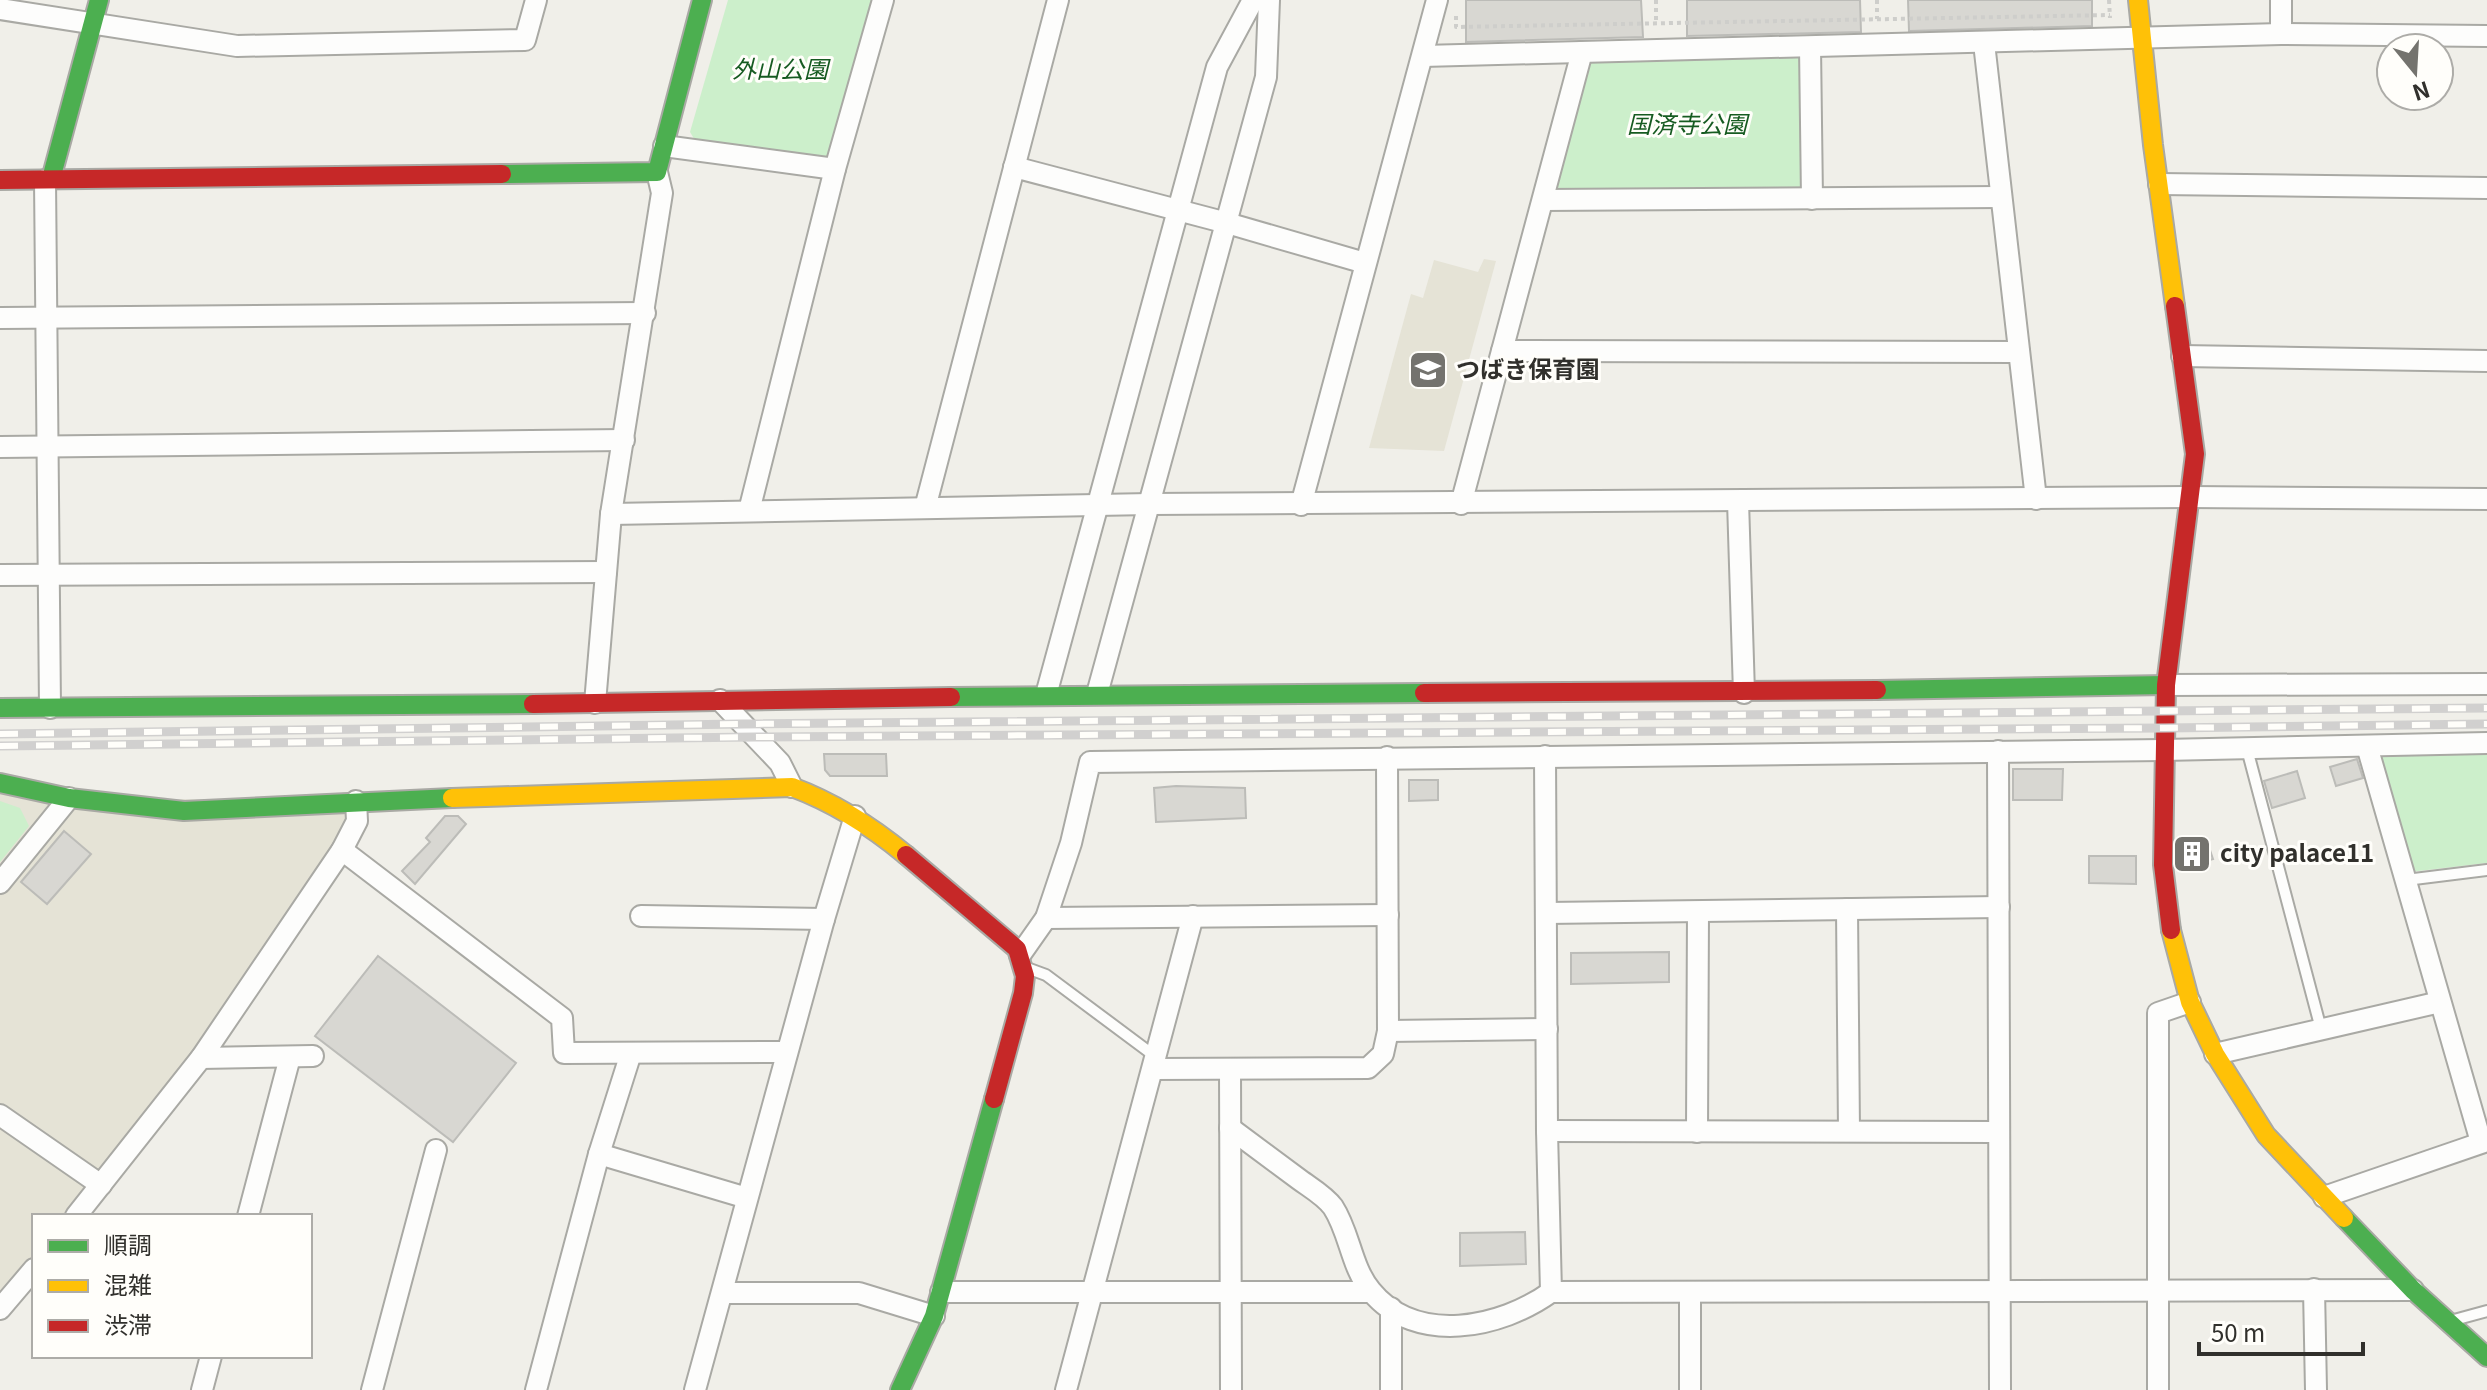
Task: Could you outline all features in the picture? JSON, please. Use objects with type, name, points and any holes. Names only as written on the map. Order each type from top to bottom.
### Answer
[{"type":"street","points":[[50,708],[45,317],[48,179],[99,0]]},
{"type":"street","points":[[0,9],[237,46],[525,40],[536,0]]},
{"type":"street","points":[[595,703],[611,514],[662,193],[657,172],[702,0]]},
{"type":"street","points":[[749,511],[835,169],[883,0]]},
{"type":"street","points":[[925,508],[1058,0]]},
{"type":"street","points":[[1046,695],[1217,67],[1253,0]]},
{"type":"street","points":[[1097,694],[1266,77],[1269,0]]},
{"type":"street","points":[[1301,505],[1437,0]]},
{"type":"street","points":[[2138,0],[2195,454],[2166,685],[2163,865],[2170,925],[2190,1002],[2215,1054],[2266,1135],[2413,1290],[2487,1357]]},
{"type":"street","points":[[2281,0],[2281,34]]},
{"type":"street","points":[[1423,56],[2281,34],[2487,36]]},
{"type":"street","points":[[1984,43],[2036,499]]},
{"type":"street","points":[[1810,47],[1812,199]]},
{"type":"street","points":[[1461,504],[1582,52]]},
{"type":"street","points":[[664,146],[835,169]]},
{"type":"street","points":[[1014,167],[1365,263]]},
{"type":"street","points":[[0,180],[657,172]]},
{"type":"street","points":[[2159,184],[2487,188]]},
{"type":"street","points":[[1543,200],[2000,197]]},
{"type":"street","points":[[0,318],[645,313]]},
{"type":"street","points":[[1502,351],[2019,352]]},
{"type":"street","points":[[2182,356],[2487,361]]},
{"type":"street","points":[[0,447],[624,440]]},
{"type":"street","points":[[611,514],[1150,504],[2189,497],[2487,499]]},
{"type":"street","points":[[1738,501],[1744,693]]},
{"type":"street","points":[[0,575],[606,572]]},
{"type":"street","points":[[0,708],[595,703],[1097,694],[1744,693],[2166,685],[2487,684]]},
{"type":"street","points":[[720,700],[780,763],[792,787]]},
{"type":"street","points":[[1022,961],[1046,918],[1071,843],[1090,762],[2247,749],[2487,743]]},
{"type":"street","points":[[2324,1197],[2484,1141],[2440,1002],[2367,746]]},
{"type":"street","points":[[1998,751],[2000,1390]]},
{"type":"street","points":[[1545,756],[1551,1292]]},
{"type":"street","points":[[1155,1063],[1230,1069],[1368,1068],[1383,1054],[1388,1031],[1387,757]]},
{"type":"street","points":[[0,783],[69,798],[184,811],[356,801],[792,787],[855,816],[994,929],[1017,949],[1022,961],[1023,993],[941,1292],[934,1316],[900,1390]]},
{"type":"street","points":[[0,883],[69,798]]},
{"type":"street","points":[[78,1214],[201,1058],[342,850],[357,821],[356,801]]},
{"type":"street","points":[[695,1390],[855,816]]},
{"type":"street","points":[[342,850],[562,1018],[564,1053],[787,1052]]},
{"type":"street","points":[[1547,913],[1999,907]]},
{"type":"street","points":[[1847,909],[1849,1131]]},
{"type":"street","points":[[1697,1132],[1698,912]]},
{"type":"street","points":[[1046,918],[1388,915]]},
{"type":"street","points":[[641,916],[824,919]]},
{"type":"street","points":[[1066,1390],[1193,916]]},
{"type":"street","points":[[2158,1390],[2158,1013],[2190,1002]]},
{"type":"street","points":[[2215,1054],[2440,1002]]},
{"type":"street","points":[[1388,1031],[1547,1029]]},
{"type":"street","points":[[536,1390],[599,1154],[631,1053]]},
{"type":"street","points":[[201,1058],[313,1056]]},
{"type":"street","points":[[249,1214],[290,1057]]},
{"type":"street","points":[[1230,1069],[1231,1390]]},
{"type":"street","points":[[0,1115],[101,1185]]},
{"type":"street","points":[[1230,1128],[1332,1206],[1357,1268],[1371,1292],[1411,1319],[1433,1325],[1464,1326],[1500,1319],[1529,1308],[1551,1292],[2413,1290]]},
{"type":"street","points":[[1547,1131],[1999,1132]]},
{"type":"street","points":[[372,1390],[436,1150]]},
{"type":"street","points":[[599,1154],[747,1198]]},
{"type":"street","points":[[0,1309],[32,1271]]},
{"type":"street","points":[[2314,1289],[2316,1390]]},
{"type":"street","points":[[941,1292],[1371,1292]]},
{"type":"street","points":[[1690,1292],[1690,1390]]},
{"type":"street","points":[[723,1293],[859,1293],[934,1316]]},
{"type":"street","points":[[1391,1308],[1391,1390]]},
{"type":"street","points":[[202,1390],[210,1358]]},
{"type":"lane","points":[[2247,749],[2321,1029]]},
{"type":"lane","points":[[2406,880],[2487,870]]},
{"type":"lane","points":[[1022,961],[1046,975],[1155,1063]]},
{"type":"lane","points":[[2450,1322],[2487,1311]]},
{"type":"path","points":[[1656,0],[1656,24]]},
{"type":"path","points":[[1877,0],[1877,19]]},
{"type":"path","points":[[1456,14],[1456,27],[2110,15],[2109,0]]},
{"type":"shaded area","name":"つばき保育園","points":[[1484,259],[1496,261],[1444,451],[1369,448],[1411,294],[1423,298],[1434,260],[1478,272]]},
{"type":"shaded area","points":[[0,783],[69,798],[356,801],[357,821],[77,1214],[32,1214],[32,1271],[0,1309]]},
{"type":"green space","name":"外山公園","points":[[728,0],[873,0],[828,157],[816,161],[696,142],[690,132]]},
{"type":"green space","name":"国済寺公園","points":[[1810,47],[1812,199],[1543,200],[1582,52]]},
{"type":"green space","points":[[2487,748],[2487,863],[2410,872],[2375,751]]},
{"type":"green space","points":[[0,801],[20,808],[29,826],[0,862]]},
{"type":"building","points":[[1466,0],[1641,0],[1643,37],[1466,42]]},
{"type":"building","points":[[1687,0],[1860,0],[1861,32],[1687,36]]},
{"type":"building","points":[[1908,0],[2092,0],[2092,26],[1909,31]]},
{"type":"building","points":[[824,754],[886,754],[887,776],[830,776],[825,770]]},
{"type":"building","points":[[2357,759],[2363,778],[2336,786],[2330,767]]},
{"type":"building","points":[[2013,769],[2063,769],[2062,800],[2013,800]]},
{"type":"building","points":[[2297,771],[2305,798],[2272,808],[2264,781]]},
{"type":"building","points":[[1409,780],[1438,780],[1438,800],[1409,801]]},
{"type":"building","points":[[1154,788],[1245,788],[1246,818],[1156,822]]},
{"type":"building","points":[[445,816],[458,816],[466,824],[415,884],[402,871],[430,842],[426,838]]},
{"type":"building","points":[[64,831],[91,854],[47,904],[21,882]]},
{"type":"building","name":"city palace11","points":[[2206,838],[2213,859],[2181,868],[2181,845]]},
{"type":"building","points":[[2089,856],[2136,856],[2136,884],[2089,883]]},
{"type":"building","points":[[1669,952],[1669,982],[1571,984],[1571,953]]},
{"type":"building","points":[[378,956],[516,1063],[453,1142],[315,1036]]},
{"type":"building","points":[[1525,1232],[1526,1264],[1460,1266],[1460,1233]]},
{"type":"railway","points":[[0,734],[2487,708]]},
{"type":"railway","points":[[0,746],[2487,724]]},
{"type":"traffic: fast","points":[[51,179],[99,0]]},
{"type":"traffic: fast","points":[[502,174],[657,172],[702,0]]},
{"type":"traffic: fast","points":[[1877,690],[2166,685]]},
{"type":"traffic: fast","points":[[951,697],[1424,693]]},
{"type":"traffic: fast","points":[[0,708],[533,704]]},
{"type":"traffic: fast","points":[[0,783],[69,798],[184,811],[452,798]]},
{"type":"traffic: fast","points":[[900,1390],[934,1316],[994,1099]]},
{"type":"traffic: fast","points":[[2344,1218],[2413,1290],[2487,1357]]},
{"type":"traffic: slow","points":[[2138,0],[2153,145],[2175,306]]},
{"type":"traffic: slow","points":[[452,798],[792,787],[852,816],[906,855]]},
{"type":"traffic: slow","points":[[2171,930],[2190,1002],[2215,1054],[2266,1135],[2344,1218]]},
{"type":"traffic: jam","points":[[0,180],[502,174]]},
{"type":"traffic: jam","points":[[2171,930],[2163,865],[2166,685],[2195,454],[2175,306]]},
{"type":"traffic: jam","points":[[1424,693],[1877,690]]},
{"type":"traffic: jam","points":[[533,704],[951,697]]},
{"type":"traffic: jam","points":[[906,855],[1017,949],[1025,976],[1023,993],[994,1099]]},
{"type":"place","name":"つばき保育園","points":[[1428,370]]},
{"type":"place","name":"city palace11","points":[[2192,854]]}]
